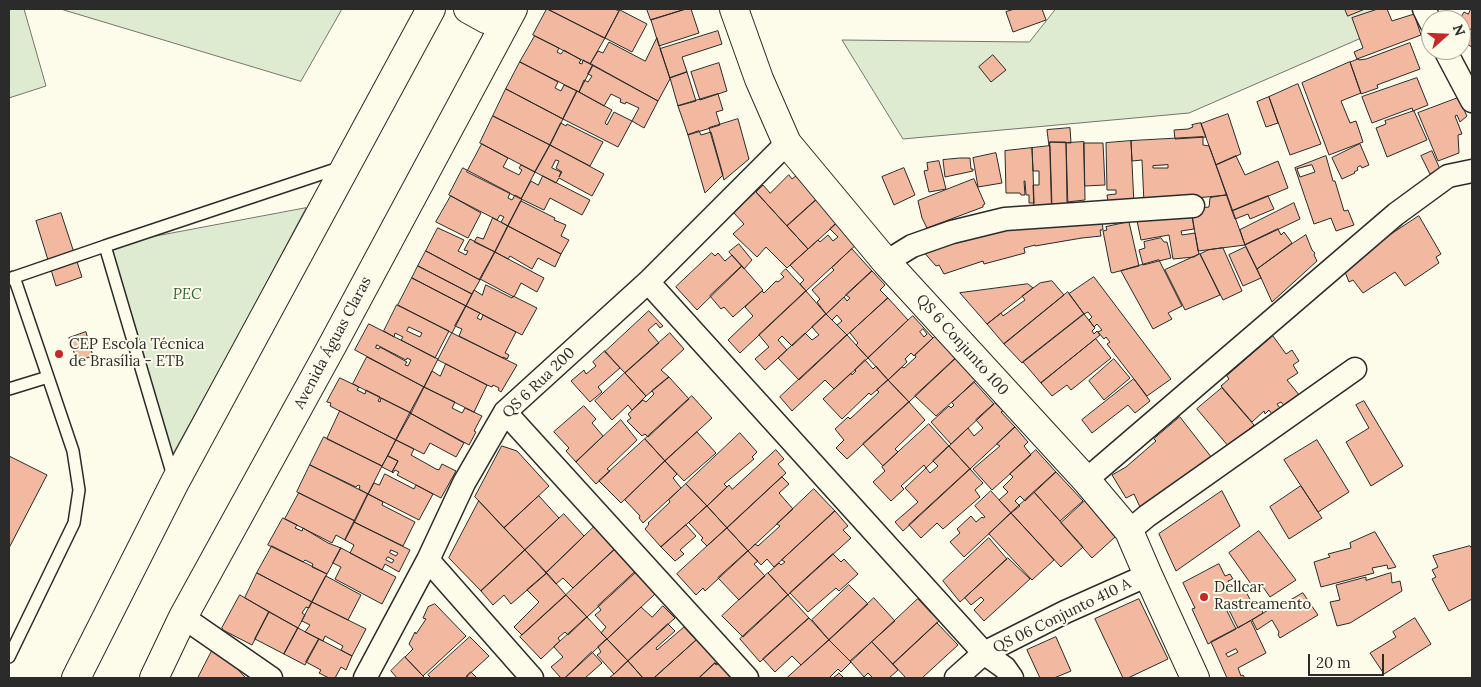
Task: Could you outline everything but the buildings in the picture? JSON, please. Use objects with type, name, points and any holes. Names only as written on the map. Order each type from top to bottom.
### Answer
[{"type":"main road","points":[[76,678],[175,482],[431,9]]},
{"type":"main road","points":[[468,9],[486,19],[509,16]]},
{"type":"main road","name":"QS 6 Conjunto 100","points":[[734,9],[758,79],[786,143],[886,262],[1086,480],[1129,531],[1196,678]]},
{"type":"main road","name":"Avenida Águas Claras","points":[[154,678],[183,617],[341,329],[509,16]]},
{"type":"street","points":[[1452,60],[1472,97]]},
{"type":"street","name":"QS 6 Rua 200","points":[[365,678],[428,560],[464,484],[505,412],[648,282],[786,143]]},
{"type":"street","points":[[1086,480],[1396,214],[1448,176],[1472,170]]},
{"type":"street","points":[[886,262],[912,246],[952,232],[1005,219],[1193,206]]},
{"type":"street","points":[[648,282],[984,653],[1005,668],[1012,678]]},
{"type":"street","points":[[1129,531],[1147,516],[1355,369]]},
{"type":"street","points":[[505,412],[747,678]]},
{"type":"street","points":[[428,560],[532,678]]},
{"type":"street","name":"QS 06 Conjunto 410 A","points":[[956,678],[984,653],[1065,612],[1148,575]]},
{"type":"street","points":[[183,617],[271,678]]},
{"type":"lane","points":[[9,657],[74,523],[79,490],[73,450],[12,278],[345,166]]},
{"type":"lane","points":[[105,246],[175,482]]},
{"type":"lane","points":[[9,389],[48,377]]},
{"type":"green space","points":[[9,9],[24,9],[46,86],[9,98]]},
{"type":"green space","points":[[61,9],[342,9],[301,81]]},
{"type":"green space","points":[[1056,9],[1380,9],[1375,32],[1189,113],[903,139],[842,40],[1029,42]]},
{"type":"green space","name":"PEC","points":[[306,208],[241,331],[169,461],[105,246]]},
{"type":"place","name":"CEP Escola Técnica de Brasília - ETB","points":[[59,354]]},
{"type":"place","name":"Dellcar Rastreamento","points":[[1204,597]]}]
